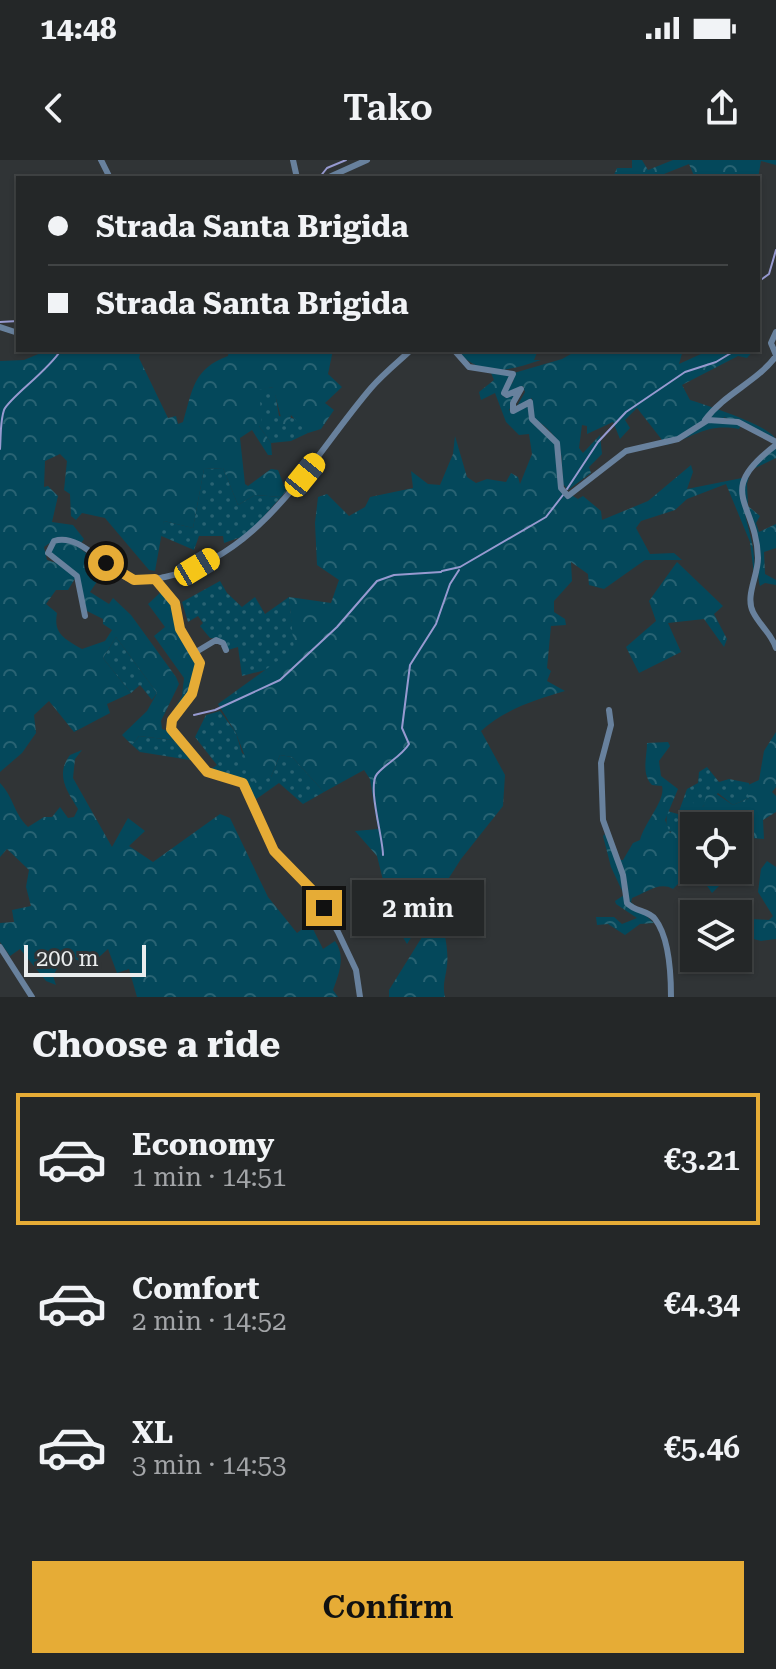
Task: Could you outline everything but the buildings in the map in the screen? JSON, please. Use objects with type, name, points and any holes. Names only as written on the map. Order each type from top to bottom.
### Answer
[{"type":"street","points":[[331,176],[367,160]]},
{"type":"street","points":[[456,352],[469,367],[513,374],[504,393],[507,395],[521,389],[513,403],[513,411],[530,402],[532,419],[557,443],[564,492],[575,492],[626,451],[678,439],[704,422],[722,400],[750,382],[776,355],[771,343],[776,332]]},
{"type":"street","points":[[85,616],[77,576],[48,553],[57,540],[74,543],[128,578],[155,579],[197,567],[249,537],[305,475],[374,384],[409,352]]},
{"type":"street","points":[[704,422],[728,419],[776,443],[749,468],[742,491],[758,558],[750,597],[752,611],[771,633],[776,648]]},
{"type":"street","points":[[164,577],[169,596]]},
{"type":"street","points":[[155,579],[175,603],[183,635],[196,652],[200,668],[185,706],[172,720],[171,729],[207,772],[237,780],[247,788],[270,844],[316,894],[342,938],[356,970],[360,997]]},
{"type":"street","points":[[196,652],[216,640],[223,643],[226,650]]},
{"type":"street","points":[[609,710],[611,725],[601,763],[604,827],[623,875],[627,903],[652,916],[658,924],[667,959],[671,997]]},
{"type":"street","points":[[0,947],[32,997]]},
{"type":"green space","points":[[632,160],[642,160],[648,170],[673,160],[776,160],[776,165],[761,161],[758,176],[694,176],[689,164],[659,176],[613,176],[617,168],[632,168]]},
{"type":"green space","points":[[43,352],[140,352],[139,358],[168,418],[176,416],[178,424],[183,422],[192,390],[201,374],[216,361],[228,356],[229,352],[333,352],[328,374],[342,387],[325,403],[334,410],[321,429],[308,433],[291,415],[289,425],[283,425],[273,387],[259,390],[262,424],[259,426],[271,443],[272,455],[268,455],[252,430],[240,438],[245,484],[248,486],[271,469],[278,470],[286,491],[281,497],[255,495],[238,505],[223,468],[204,469],[193,528],[164,521],[155,571],[149,570],[105,518],[82,513],[76,520],[71,516],[70,494],[64,490],[67,461],[60,454],[45,461],[44,487],[48,486],[58,496],[52,522],[73,525],[84,539],[80,545],[57,538],[44,547],[47,560],[60,564],[76,577],[68,590],[56,590],[46,604],[57,613],[59,631],[82,649],[105,641],[112,630],[103,624],[103,619],[87,611],[76,572],[49,553],[57,541],[74,544],[106,568],[90,592],[109,604],[113,598],[131,615],[176,677],[179,684],[161,721],[162,729],[168,731],[193,758],[190,760],[172,740],[139,736],[132,745],[122,735],[147,711],[157,693],[116,637],[103,658],[131,693],[107,704],[110,713],[74,732],[49,701],[34,715],[36,733],[22,753],[0,772],[0,361],[24,360]]},
{"type":"green space","points":[[458,352],[537,352],[534,360],[541,360],[496,370],[486,369]]},
{"type":"green space","points":[[574,352],[682,352],[679,364],[703,353],[752,352],[747,358],[738,356],[682,385],[690,400],[751,423],[772,434],[776,440],[724,417],[723,421],[741,425],[739,429],[709,429],[666,445],[637,408],[625,420],[630,428],[620,439],[613,422],[587,434],[587,426],[582,425],[579,448],[583,453],[600,435],[602,454],[589,467],[591,473],[568,490],[563,484],[559,446],[551,433],[534,418],[532,398],[516,408],[525,392],[523,386],[508,393],[506,390],[513,382],[514,373],[562,359]]},
{"type":"green space","points":[[504,372],[510,377],[502,395],[506,398],[520,391],[509,410],[514,413],[528,406],[529,413],[555,444],[561,489],[578,499],[583,496],[601,511],[602,520],[648,501],[691,465],[693,472],[687,489],[742,478],[743,503],[753,550],[754,575],[750,542],[726,484],[687,499],[675,510],[641,521],[636,528],[650,554],[674,553],[682,560],[645,560],[604,589],[589,585],[588,574],[571,562],[572,581],[554,601],[554,612],[565,619],[566,625],[551,626],[547,668],[551,671],[547,681],[565,691],[510,711],[481,731],[505,775],[503,806],[461,859],[407,944],[386,909],[386,892],[377,856],[355,831],[378,829],[370,779],[364,770],[324,792],[292,757],[280,755],[271,777],[255,783],[236,733],[218,704],[294,649],[289,597],[331,603],[339,580],[317,565],[315,523],[318,497],[327,494],[349,516],[365,507],[370,497],[413,488],[411,471],[428,484],[440,485],[453,454],[455,436],[467,477],[476,483],[487,479],[506,482],[511,473],[518,477],[520,484],[532,454],[529,434],[519,435],[506,422],[495,393],[481,400],[479,392],[494,380],[491,373]]},
{"type":"green space","points":[[274,387],[279,416],[297,419],[308,433],[291,441],[271,443],[259,426],[259,389]]},
{"type":"green space","points":[[776,447],[776,458],[751,470],[747,484],[748,506],[760,516],[756,523],[759,532],[776,524],[776,548],[764,552],[765,574],[776,580],[776,585],[765,583],[760,586],[759,549],[747,505],[746,482],[750,471],[760,459]]},
{"type":"green space","points":[[223,468],[238,505],[255,495],[281,497],[247,535],[224,543],[223,536],[199,536],[194,550],[159,535],[164,521],[193,528],[204,469]]},
{"type":"green space","points":[[677,562],[723,606],[714,614],[727,639],[724,647],[704,619],[668,623],[681,652],[639,673],[626,647],[656,621],[649,601]]},
{"type":"green space","points":[[220,581],[227,593],[242,607],[255,597],[265,614],[289,597],[295,649],[269,669],[242,676],[238,647],[228,650],[219,639],[210,638],[200,626],[203,623],[198,616],[188,622],[182,602]]},
{"type":"green space","points":[[162,591],[174,606],[182,638],[198,663],[184,705],[166,724],[182,696],[184,678],[154,636],[165,627],[148,604]]},
{"type":"green space","points":[[116,637],[157,693],[152,700],[140,685],[131,693],[103,658]]},
{"type":"green space","points":[[220,711],[236,733],[242,753],[271,777],[280,755],[292,757],[324,792],[303,804],[279,783],[255,800],[244,781],[208,771],[217,765],[195,737],[206,715]]},
{"type":"green space","points":[[776,732],[776,787],[772,792],[776,796],[776,812],[763,820],[764,839],[752,838],[752,812],[689,812],[686,800],[690,799],[698,808],[704,806],[706,795],[712,791],[733,805],[749,798],[746,786],[759,780],[764,751]]},
{"type":"green space","points":[[139,736],[172,740],[190,760],[140,752],[132,745]]},
{"type":"green space","points":[[668,742],[670,746],[659,761],[661,776],[678,789],[665,820],[670,833],[680,822],[680,882],[673,889],[658,887],[632,898],[631,902],[654,923],[640,924],[625,935],[608,924],[597,925],[596,917],[614,917],[622,924],[637,918],[616,904],[615,901],[624,895],[611,867],[603,836],[606,833],[619,860],[623,860],[633,843],[640,840],[658,805],[662,786],[652,785],[647,776],[647,743]]},
{"type":"green space","points":[[82,750],[75,759],[73,778],[112,847],[128,818],[145,831],[129,846],[153,862],[220,814],[230,818],[268,897],[297,933],[310,923],[323,949],[335,941],[341,959],[333,990],[338,997],[137,997],[129,969],[117,973],[108,949],[89,966],[65,954],[53,976],[56,985],[46,981],[20,949],[10,956],[0,942],[0,923],[14,922],[12,910],[31,906],[26,887],[29,870],[7,849],[0,857],[0,783],[28,827],[44,817],[52,817],[60,807],[68,818],[74,817],[78,809],[64,783],[63,769],[70,755]]},
{"type":"green space","points":[[707,767],[719,782],[729,779],[749,783],[749,798],[733,805],[718,793],[701,808],[680,812],[680,823],[673,832],[666,831],[667,811],[678,814],[687,789],[698,783],[699,772]]},
{"type":"green space","points":[[767,861],[776,867],[776,939],[761,941],[752,939],[752,919],[769,920],[773,916],[758,892],[761,869]]},
{"type":"green space","points":[[706,884],[721,884],[712,893]]},
{"type":"green space","points":[[437,913],[444,931],[447,953],[445,997],[389,997],[389,990]]},
{"type":"waterway","points":[[321,176],[327,168],[346,160]]},
{"type":"waterway","points":[[760,281],[769,274],[776,250]]},
{"type":"waterway","points":[[0,322],[16,321]]},
{"type":"waterway","points":[[0,449],[1,424],[7,405],[59,352]]},
{"type":"waterway","points":[[567,489],[598,442],[626,412],[685,372],[716,362],[733,352]]},
{"type":"waterway","points":[[442,571],[460,567],[546,517],[563,495]]},
{"type":"waterway","points":[[383,855],[374,780],[409,744],[402,728],[410,665],[436,624],[450,584],[459,570]]},
{"type":"waterway","points":[[194,715],[215,710],[280,680],[337,627],[377,581],[394,575],[441,572]]},
{"type":"route","points":[[106,563],[134,580],[155,579],[175,603],[180,629],[196,652],[200,668],[192,694],[172,720],[171,729],[207,772],[243,783],[274,851],[308,884],[324,908]]}]
